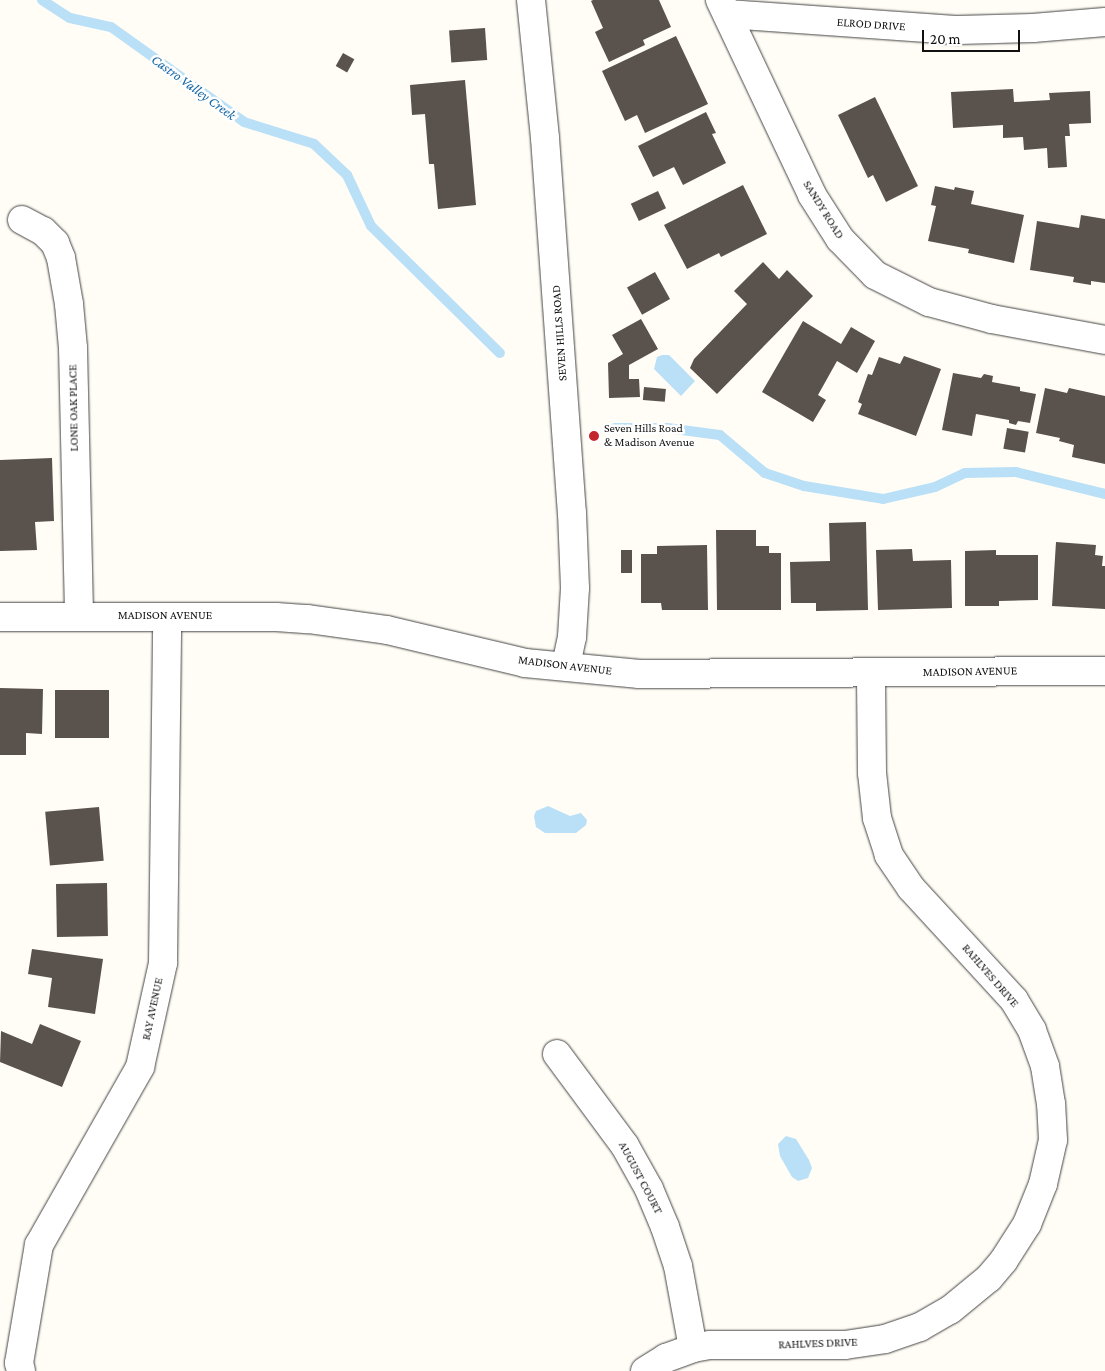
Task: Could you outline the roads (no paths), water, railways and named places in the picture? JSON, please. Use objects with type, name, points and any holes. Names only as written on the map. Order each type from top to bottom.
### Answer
[{"type":"street","name":"SEVEN HILLS ROAD","points":[[531,0],[545,138],[572,513],[575,588],[572,636],[566,666]]},
{"type":"street","name":"ELROD DRIVE","points":[[723,7],[958,30],[1033,28],[1105,22]]},
{"type":"street","name":"SANDY ROAD","points":[[723,7],[812,195],[840,239],[875,275],[929,302],[992,319],[1105,340]]},
{"type":"street","name":"LONE OAK PLACE","points":[[22,220],[43,231],[55,243],[61,258],[69,304],[73,348],[78,616]]},
{"type":"street","name":"MADISON AVENUE","points":[[0,616],[276,616],[345,622],[432,639],[525,663],[639,674],[1105,670]]},
{"type":"street","name":"RAY AVENUE","points":[[21,1371],[19,1363],[39,1245],[140,1067],[163,963],[167,617]]},
{"type":"street","name":"RAHLVES DRIVE","points":[[646,1371],[666,1358],[692,1348],[727,1344],[845,1345],[884,1339],[920,1327],[950,1310],[989,1278],[1004,1260],[1027,1224],[1043,1184],[1052,1140],[1051,1104],[1045,1066],[1032,1030],[1014,1000],[911,888],[889,855],[877,818],[872,774],[871,673]]},
{"type":"street","name":"AUGUST COURT","points":[[557,1054],[625,1146],[649,1189],[665,1227],[678,1266],[692,1348]]},
{"type":"water","points":[[669,355],[695,381],[681,396],[654,369],[657,357]]},
{"type":"water","points":[[548,806],[570,816],[581,813],[587,820],[586,825],[576,833],[545,833],[536,827],[534,816],[536,811]]},
{"type":"water","points":[[786,1136],[796,1139],[809,1160],[812,1168],[808,1178],[798,1181],[792,1177],[780,1156],[778,1144]]},
{"type":"waterway","name":"Castro Valley Creek","points":[[42,0],[70,18],[111,27],[244,122],[314,144],[347,175],[371,226],[500,353]]},
{"type":"waterway","name":"Castro Valley Creek","points":[[615,428],[667,428],[720,435],[765,473],[804,486],[883,499],[935,487],[965,473],[1016,472],[1105,494]]},
{"type":"place","name":"Seven Hills Road & Madison Avenue","points":[[594,436]]}]
